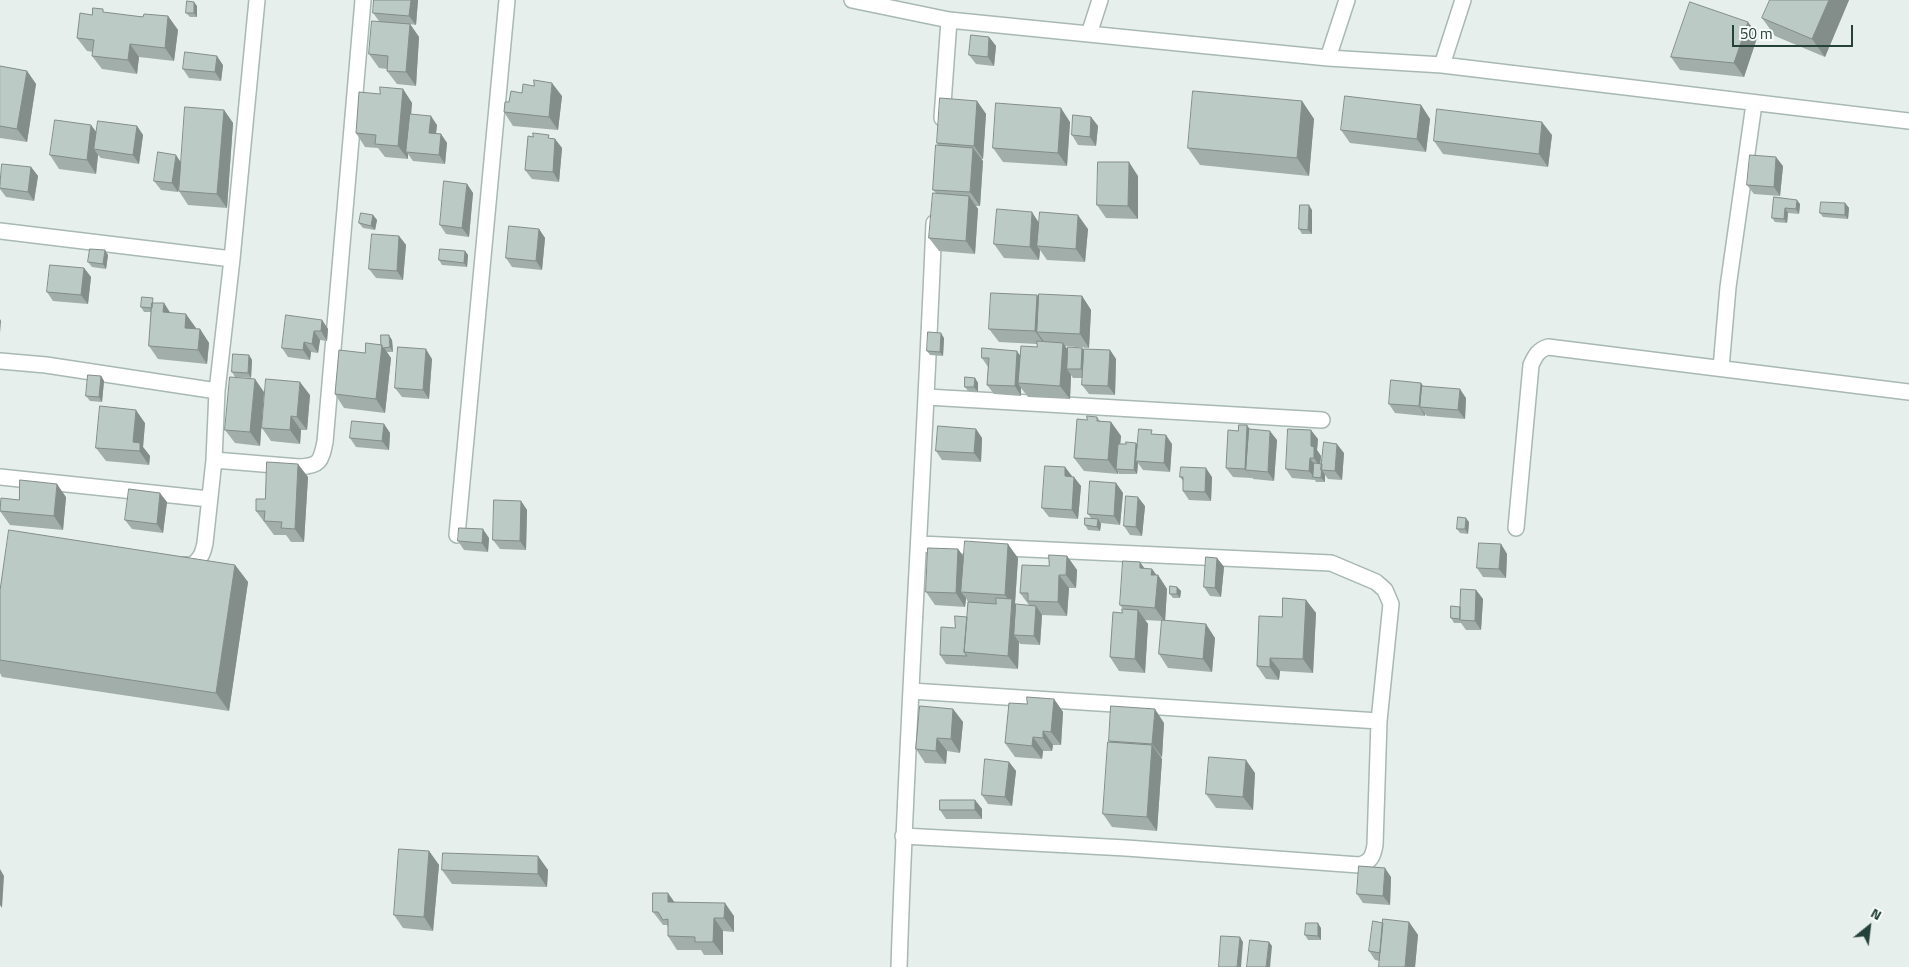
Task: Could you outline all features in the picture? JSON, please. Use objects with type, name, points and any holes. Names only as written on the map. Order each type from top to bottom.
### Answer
[{"type":"street","points":[[166,564],[193,565],[200,560],[204,552],[214,460],[217,391],[257,0]]},
{"type":"street","points":[[214,460],[312,467],[318,463],[322,456],[325,442],[363,0]]},
{"type":"street","points":[[456,535],[507,0]]},
{"type":"street","points":[[852,0],[949,20],[1328,58],[1442,65],[1754,104],[1909,121]]},
{"type":"street","points":[[1089,34],[1100,0]]},
{"type":"street","points":[[1328,58],[1346,0]]},
{"type":"street","points":[[1442,65],[1464,0]]},
{"type":"street","points":[[941,128],[949,20]]},
{"type":"street","points":[[1721,368],[1728,287],[1754,104]]},
{"type":"street","points":[[899,967],[903,836],[920,544],[935,206]]},
{"type":"street","points":[[0,231],[232,259]]},
{"type":"street","points":[[1516,528],[1530,365],[1535,355],[1541,349],[1548,347],[1909,392]]},
{"type":"street","points":[[0,361],[46,365],[217,391]]},
{"type":"street","points":[[927,397],[1322,420]]},
{"type":"street","points":[[0,476],[209,499]]},
{"type":"street","points":[[903,836],[1366,864],[1370,861],[1375,845],[1379,721],[1391,604],[1385,590],[1376,582],[1331,563],[920,544]]},
{"type":"street","points":[[911,691],[1379,721]]},
{"type":"building","points":[[374,0],[411,0],[409,16],[373,13]]},
{"type":"building","points":[[1770,0],[1829,0],[1812,39],[1762,18]]},
{"type":"building","points":[[187,1],[194,2],[194,13],[186,13]]},
{"type":"building","points":[[1690,2],[1748,22],[1734,63],[1671,57]]},
{"type":"building","points":[[93,8],[103,9],[103,12],[143,17],[144,14],[168,16],[165,48],[130,44],[128,60],[92,56],[94,40],[77,38],[80,13],[92,15]]},
{"type":"building","points":[[372,21],[410,24],[406,72],[387,71],[388,56],[369,54]]},
{"type":"building","points":[[971,35],[989,37],[988,57],[969,55]]},
{"type":"building","points":[[185,52],[217,56],[215,72],[183,69]]},
{"type":"building","points":[[0,66],[27,71],[17,129],[0,126]]},
{"type":"building","points":[[534,80],[552,83],[549,117],[504,112],[505,102],[509,102],[511,91],[522,93],[523,84],[534,86]]},
{"type":"building","points":[[380,87],[403,89],[398,146],[375,144],[376,135],[356,133],[359,92],[380,94]]},
{"type":"building","points":[[1193,91],[1302,101],[1297,158],[1188,148]]},
{"type":"building","points":[[1345,96],[1421,105],[1417,139],[1341,130]]},
{"type":"building","points":[[940,98],[977,101],[974,146],[937,143]]},
{"type":"building","points":[[996,103],[1061,108],[1058,153],[993,148]]},
{"type":"building","points":[[185,107],[224,110],[217,194],[179,191]]},
{"type":"building","points":[[1437,109],[1542,122],[1539,154],[1434,141]]},
{"type":"building","points":[[410,114],[431,116],[429,133],[441,134],[439,155],[406,152]]},
{"type":"building","points":[[1073,115],[1091,117],[1090,137],[1072,135]]},
{"type":"building","points":[[55,120],[91,125],[87,160],[50,155]]},
{"type":"building","points":[[98,121],[137,126],[133,155],[94,149]]},
{"type":"building","points":[[533,133],[549,135],[548,138],[555,139],[553,172],[525,170],[528,136],[533,137]]},
{"type":"building","points":[[936,145],[973,148],[970,192],[933,190]]},
{"type":"building","points":[[158,152],[176,155],[172,183],[154,181]]},
{"type":"building","points":[[1750,155],[1776,157],[1774,187],[1747,185]]},
{"type":"building","points":[[1098,162],[1129,162],[1128,206],[1097,205]]},
{"type":"building","points":[[2,164],[31,167],[28,192],[0,188]]},
{"type":"building","points":[[444,181],[467,184],[462,228],[440,225]]},
{"type":"building","points":[[933,193],[969,196],[966,241],[929,238]]},
{"type":"building","points":[[1774,197],[1797,200],[1796,209],[1785,208],[1784,219],[1772,218]]},
{"type":"building","points":[[1821,202],[1845,203],[1845,215],[1820,213]]},
{"type":"building","points":[[1300,205],[1309,205],[1308,230],[1299,229]]},
{"type":"building","points":[[997,209],[1032,212],[1030,247],[994,244]]},
{"type":"building","points":[[1040,212],[1078,215],[1076,249],[1037,246]]},
{"type":"building","points":[[361,213],[373,215],[371,226],[359,223]]},
{"type":"building","points":[[509,226],[539,229],[536,261],[506,258]]},
{"type":"building","points":[[372,234],[399,236],[397,271],[369,269]]},
{"type":"building","points":[[90,249],[105,250],[103,264],[88,262]]},
{"type":"building","points":[[440,249],[465,251],[464,263],[439,260]]},
{"type":"building","points":[[50,265],[84,268],[81,295],[47,292]]},
{"type":"building","points":[[991,293],[1037,295],[1035,331],[989,329]]},
{"type":"building","points":[[1039,294],[1082,296],[1080,334],[1037,332]]},
{"type":"building","points":[[142,297],[153,298],[152,308],[141,307]]},
{"type":"building","points":[[152,303],[164,303],[163,312],[186,314],[185,328],[200,329],[198,350],[149,346]]},
{"type":"building","points":[[286,315],[322,320],[321,331],[314,331],[312,344],[304,342],[303,350],[282,348]]},
{"type":"building","points":[[928,332],[941,333],[940,352],[927,351]]},
{"type":"building","points":[[381,335],[389,335],[390,347],[383,348],[381,345]]},
{"type":"building","points":[[1037,341],[1063,343],[1060,386],[1018,383],[1021,346],[1037,347]]},
{"type":"building","points":[[366,343],[382,345],[376,399],[335,394],[339,350],[365,353]]},
{"type":"building","points":[[398,347],[426,349],[423,390],[395,388]]},
{"type":"building","points":[[1068,347],[1082,348],[1081,369],[1067,369]]},
{"type":"building","points":[[982,348],[1017,351],[1015,386],[987,385],[989,358],[982,358]]},
{"type":"building","points":[[1084,349],[1110,350],[1108,386],[1082,385]]},
{"type":"building","points":[[233,354],[249,355],[248,373],[232,372]]},
{"type":"building","points":[[88,375],[101,376],[99,397],[86,396]]},
{"type":"building","points":[[230,377],[255,379],[250,432],[225,430]]},
{"type":"building","points":[[965,377],[975,378],[974,387],[965,387]]},
{"type":"building","points":[[266,379],[300,382],[297,417],[291,416],[290,430],[262,428]]},
{"type":"building","points":[[1391,380],[1421,383],[1419,406],[1389,404]]},
{"type":"building","points":[[1422,386],[1460,389],[1458,410],[1420,407]]},
{"type":"building","points":[[100,406],[136,410],[133,442],[140,443],[140,451],[96,448]]},
{"type":"building","points":[[1087,416],[1097,417],[1097,421],[1111,422],[1108,460],[1074,458],[1077,419],[1087,420]]},
{"type":"building","points":[[352,421],[384,424],[382,441],[350,438]]},
{"type":"building","points":[[1239,425],[1247,425],[1245,469],[1226,468],[1228,430],[1238,431]]},
{"type":"building","points":[[938,426],[976,429],[974,453],[936,451]]},
{"type":"building","points":[[1139,429],[1152,430],[1151,434],[1166,435],[1164,463],[1136,461]]},
{"type":"building","points":[[1249,429],[1270,431],[1268,472],[1246,470]]},
{"type":"building","points":[[1288,429],[1311,430],[1311,446],[1314,447],[1314,458],[1310,458],[1309,471],[1286,469]]},
{"type":"building","points":[[1126,442],[1136,443],[1134,470],[1116,469],[1118,444],[1126,444]]},
{"type":"building","points":[[1324,442],[1337,444],[1335,471],[1321,470]]},
{"type":"building","points":[[267,462],[298,464],[295,529],[281,528],[282,522],[264,521],[265,511],[256,511],[256,499],[265,499]]},
{"type":"building","points":[[1314,463],[1322,464],[1321,478],[1313,477]]},
{"type":"building","points":[[1045,466],[1065,467],[1065,476],[1074,477],[1072,510],[1042,508]]},
{"type":"building","points":[[1181,467],[1206,468],[1205,492],[1183,491],[1183,477],[1180,477]]},
{"type":"building","points":[[20,480],[57,484],[54,516],[0,511],[1,498],[19,500]]},
{"type":"building","points":[[1090,481],[1116,483],[1114,516],[1088,514]]},
{"type":"building","points":[[129,489],[160,493],[157,524],[125,520]]},
{"type":"building","points":[[1126,496],[1138,497],[1136,527],[1124,526]]},
{"type":"building","points":[[494,500],[521,501],[520,541],[493,540]]},
{"type":"building","points":[[1458,517],[1466,518],[1465,529],[1457,529]]},
{"type":"building","points":[[1085,518],[1098,519],[1097,527],[1085,525]]},
{"type":"building","points":[[459,528],[483,529],[482,543],[458,541]]},
{"type":"building","points":[[9,530],[235,565],[216,693],[0,660],[0,591]]},
{"type":"building","points":[[965,541],[1008,544],[1005,595],[961,592]]},
{"type":"building","points":[[1479,543],[1501,544],[1499,569],[1477,568]]},
{"type":"building","points":[[928,548],[958,549],[956,593],[926,592]]},
{"type":"building","points":[[1049,555],[1067,556],[1066,575],[1059,575],[1058,602],[1028,601],[1028,593],[1020,593],[1022,565],[1049,566]]},
{"type":"building","points":[[1206,557],[1217,558],[1215,588],[1204,587]]},
{"type":"building","points":[[1123,561],[1140,562],[1140,568],[1152,569],[1151,575],[1158,575],[1155,608],[1120,605]]},
{"type":"building","points":[[1170,586],[1177,587],[1177,594],[1170,594]]},
{"type":"building","points":[[1461,589],[1476,590],[1475,621],[1460,620]]},
{"type":"building","points":[[996,598],[1012,599],[1008,656],[964,652],[968,602],[996,604]]},
{"type":"building","points":[[1283,598],[1306,600],[1303,659],[1270,658],[1270,667],[1257,666],[1259,616],[1282,617]]},
{"type":"building","points":[[1016,604],[1036,606],[1034,636],[1014,635]]},
{"type":"building","points":[[1451,606],[1460,607],[1460,619],[1451,618]]},
{"type":"building","points":[[1122,609],[1138,610],[1135,659],[1110,657],[1113,612],[1122,613]]},
{"type":"building","points":[[955,616],[967,617],[964,652],[967,656],[940,655],[941,627],[955,628]]},
{"type":"building","points":[[1162,620],[1206,624],[1203,659],[1159,654]]},
{"type":"building","points":[[1027,697],[1054,699],[1051,732],[1043,731],[1043,738],[1033,737],[1032,746],[1005,743],[1009,703],[1027,704]]},
{"type":"building","points":[[920,706],[953,709],[951,739],[937,738],[936,751],[916,749]]},
{"type":"building","points":[[1111,706],[1155,709],[1152,744],[1109,741]]},
{"type":"building","points":[[1108,742],[1152,745],[1147,817],[1103,814]]},
{"type":"building","points":[[1209,757],[1246,760],[1243,797],[1206,794]]},
{"type":"building","points":[[985,759],[1009,762],[1005,797],[982,795]]},
{"type":"building","points":[[940,800],[975,800],[975,810],[940,810]]},
{"type":"building","points":[[399,849],[429,851],[424,917],[394,915]]},
{"type":"building","points":[[443,853],[538,856],[538,874],[442,870]]},
{"type":"building","points":[[1359,866],[1385,868],[1383,896],[1357,894]]},
{"type":"building","points":[[653,893],[668,893],[668,902],[725,903],[724,918],[714,918],[713,942],[695,942],[695,937],[668,936],[668,919],[663,920],[658,912],[653,912]]},
{"type":"building","points":[[1383,919],[1409,922],[1405,967],[1379,967]]},
{"type":"building","points":[[1373,921],[1383,923],[1380,953],[1369,951]]},
{"type":"building","points":[[1306,923],[1318,923],[1318,936],[1305,935]]},
{"type":"building","points":[[1221,936],[1240,937],[1237,967],[1219,967]]},
{"type":"building","points":[[1250,940],[1269,942],[1266,967],[1247,967]]}]
